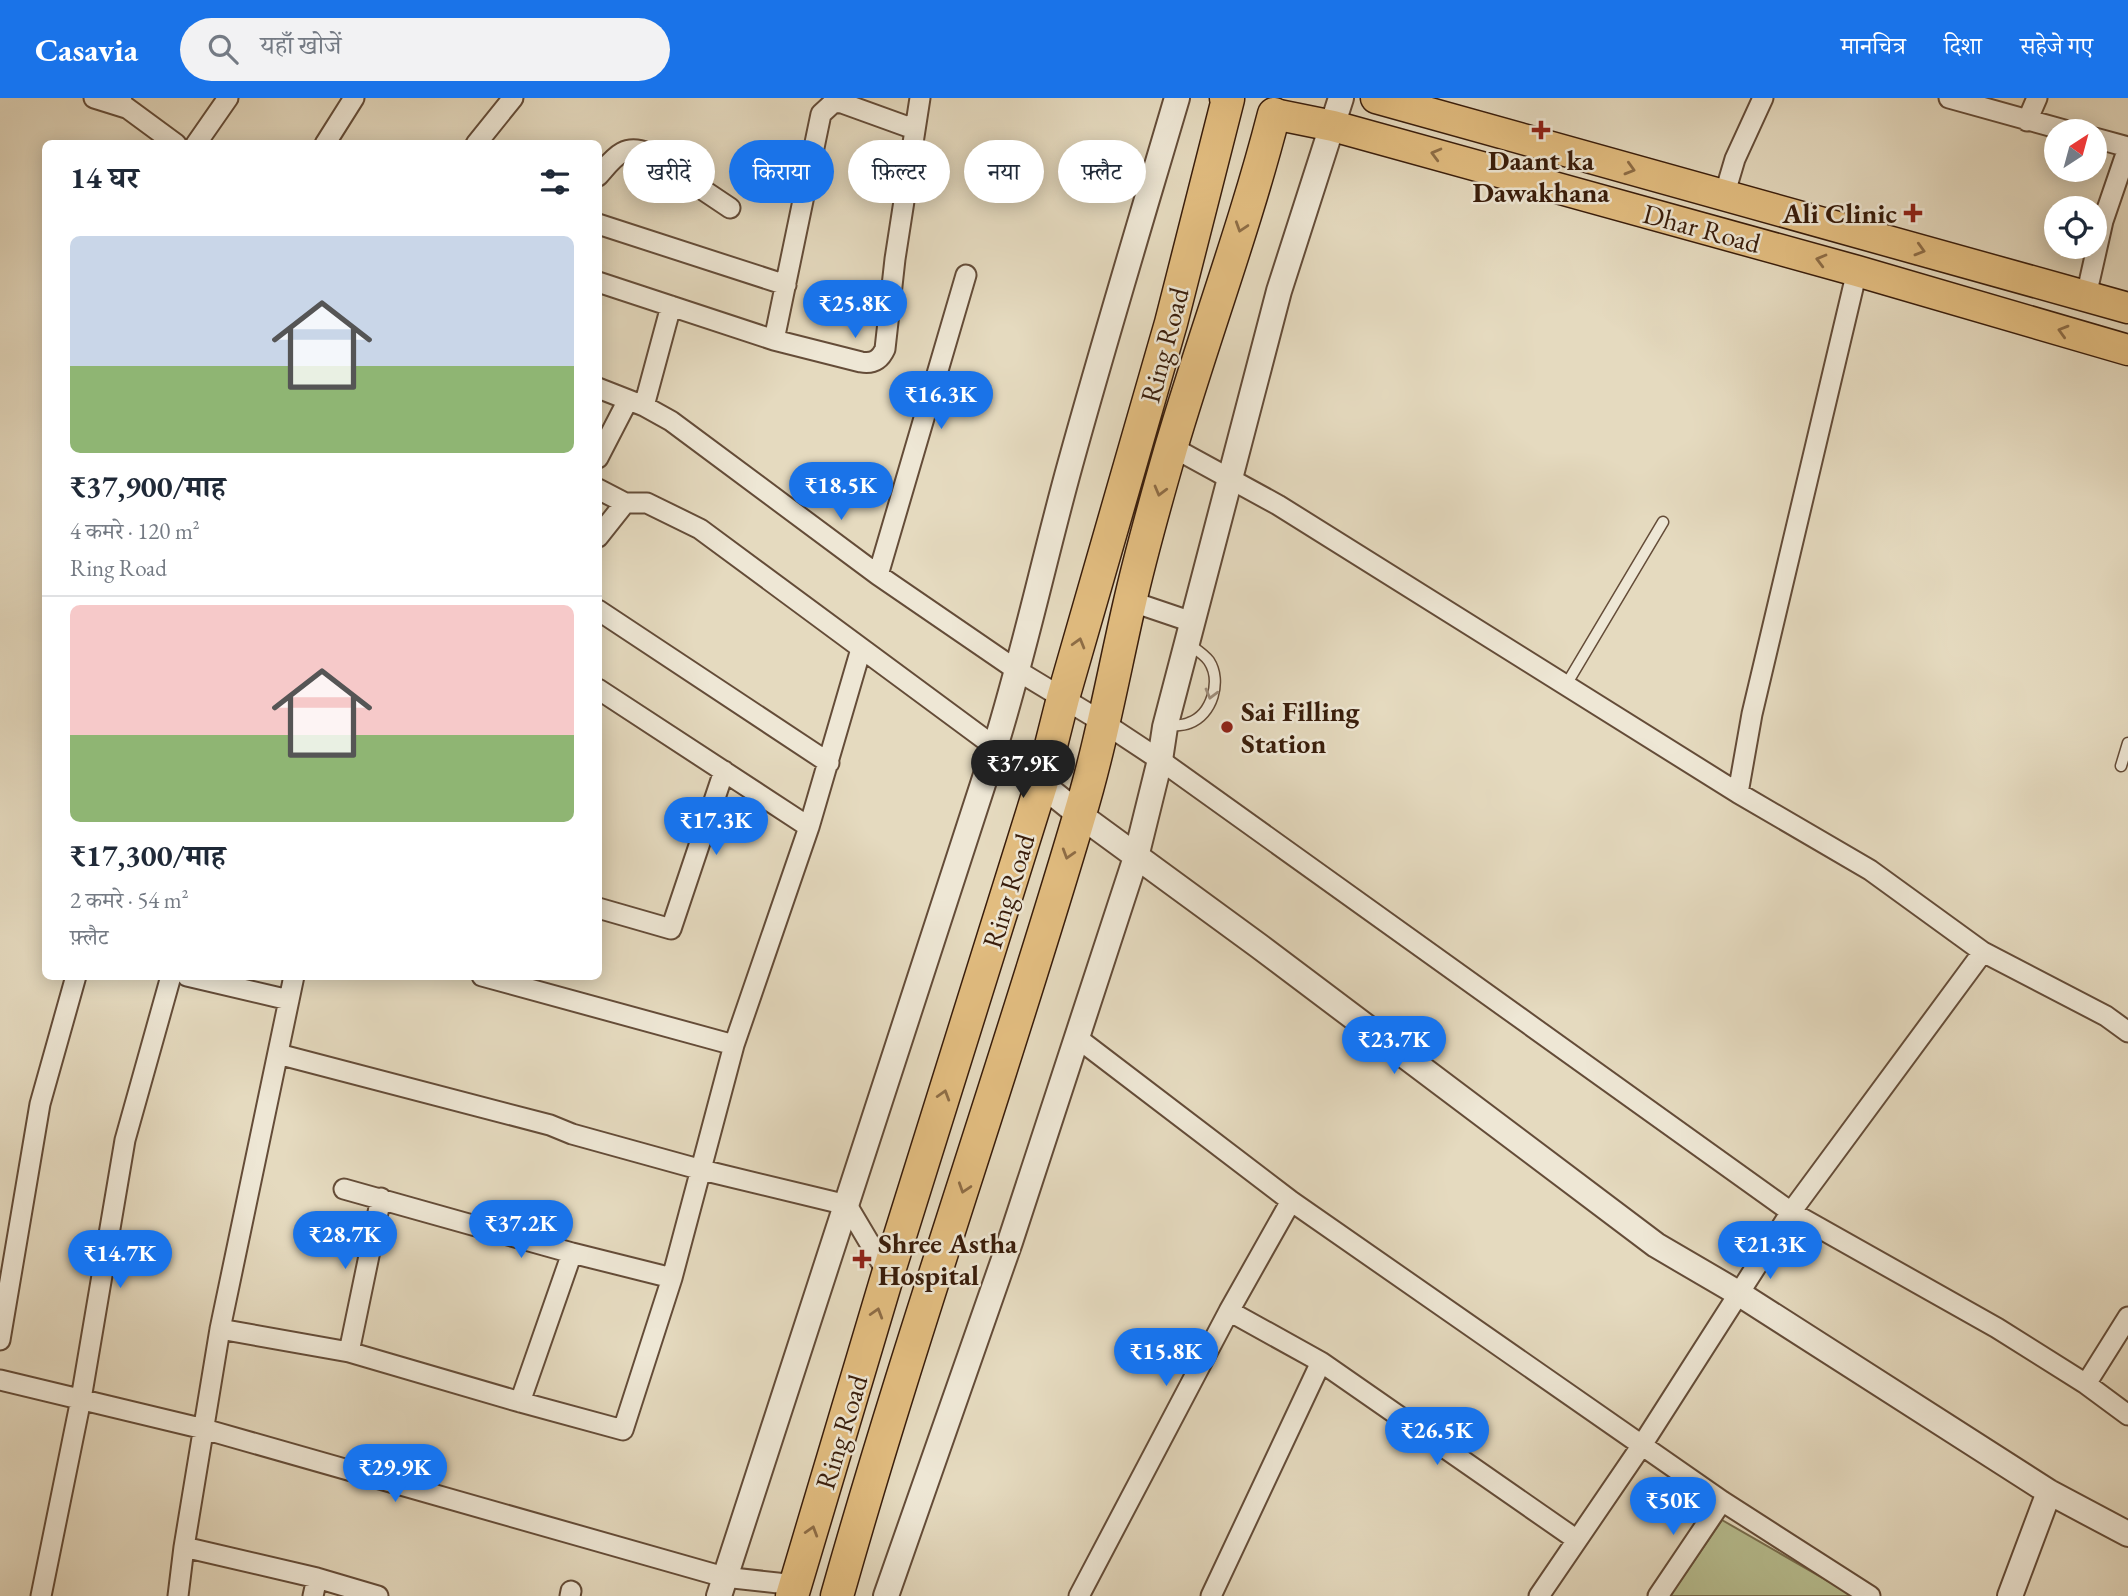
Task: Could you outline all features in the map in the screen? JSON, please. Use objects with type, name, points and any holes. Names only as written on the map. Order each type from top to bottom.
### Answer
[{"type":"highway","points":[[1227,98],[1276,106]]},
{"type":"highway","name":"Ring Road","points":[[794,1590],[888,1274],[1041,785],[1063,698],[1171,323],[1227,98]]},
{"type":"highway","name":"Ring Road","points":[[836,1596],[871,1475],[1080,815],[1104,723],[1130,601],[1171,447],[1250,201],[1276,106]]},
{"type":"main road","name":"Dhar Road","points":[[1386,99],[2128,308]]},
{"type":"main road","name":"Dhar Road","points":[[1276,106],[1337,112],[1857,271],[2128,350]]},
{"type":"street","points":[[94,98],[124,103],[171,140]]},
{"type":"street","points":[[199,140],[228,98]]},
{"type":"street","points":[[479,140],[513,98]]},
{"type":"street","points":[[602,283],[774,340],[870,364],[882,355],[920,98]]},
{"type":"street","points":[[722,1587],[995,747],[1018,671],[1109,324],[1123,287],[1177,98]]},
{"type":"street","points":[[1724,196],[1735,159],[1763,98]]},
{"type":"street","points":[[1949,98],[1980,102],[2044,125]]},
{"type":"street","points":[[2027,121],[2037,98]]},
{"type":"street","points":[[328,140],[350,99]]},
{"type":"street","points":[[774,340],[821,114],[834,102],[842,103],[914,129]]},
{"type":"street","points":[[886,1596],[1010,1242],[1136,857],[1160,760],[1165,727],[1279,291],[1337,112]]},
{"type":"street","points":[[2085,296],[2104,221],[2128,148],[2107,142]]},
{"type":"street","points":[[602,172],[621,152],[637,149],[648,152],[730,208]]},
{"type":"street","points":[[602,225],[786,285]]},
{"type":"street","points":[[1738,793],[1752,714],[1857,271]]},
{"type":"street","points":[[878,575],[966,275]]},
{"type":"street","points":[[602,452],[636,403],[671,306]]},
{"type":"street","points":[[602,390],[671,421],[878,575],[1018,671],[1160,760],[1791,1212],[1997,1328],[2086,1384],[2128,1415]]},
{"type":"street","points":[[1171,447],[1278,505],[1738,793],[1870,870],[1983,952],[2106,1016],[2128,1032]]},
{"type":"street","points":[[602,491],[625,503],[648,503],[700,529],[995,747],[1080,815],[1270,954],[1656,1245],[1738,1293],[2049,1492],[2128,1534]]},
{"type":"street","points":[[602,532],[625,503]]},
{"type":"street","points":[[1130,601],[1190,632]]},
{"type":"street","points":[[602,613],[829,763]]},
{"type":"street","points":[[220,1329],[349,1352],[623,1430],[672,1278],[734,1045],[809,827],[861,649]]},
{"type":"street","points":[[602,692],[809,827]]},
{"type":"street","points":[[602,909],[671,929],[724,771]]},
{"type":"street","points":[[1539,1596],[1642,1445],[1791,1212],[1983,952]]},
{"type":"street","points":[[0,1340],[40,1104],[75,980]]},
{"type":"street","points":[[41,1596],[81,1399],[125,1140],[170,980]]},
{"type":"street","points":[[204,980],[289,1000]]},
{"type":"street","points":[[178,1596],[220,1329],[293,980]]},
{"type":"street","points":[[497,980],[734,1045]]},
{"type":"street","points":[[1076,1037],[1291,1201],[1722,1501],[1870,1596]]},
{"type":"street","points":[[278,1054],[550,1125],[572,1135],[702,1170],[847,1205],[888,1274]]},
{"type":"street","points":[[344,1189],[672,1278]]},
{"type":"street","points":[[349,1352],[381,1198]]},
{"type":"street","points":[[1079,1596],[1229,1311],[1291,1201]]},
{"type":"street","points":[[520,1402],[572,1253]]},
{"type":"street","points":[[1229,1311],[1321,1362],[1577,1540]]},
{"type":"street","points":[[2086,1384],[2128,1317]]},
{"type":"street","points":[[1211,1596],[1321,1362]]},
{"type":"street","points":[[0,1380],[204,1429],[722,1587],[794,1590]]},
{"type":"street","points":[[2010,1596],[2049,1492]]},
{"type":"street","points":[[1658,1596],[1722,1501]]},
{"type":"street","points":[[184,1547],[315,1587],[378,1596]]},
{"type":"lane","points":[[1566,685],[1663,522]]},
{"type":"lane","points":[[1165,727],[1191,723],[1206,710],[1214,693],[1214,674],[1209,660],[1190,632]]},
{"type":"lane","points":[[2121,766],[2128,743]]},
{"type":"green space","points":[[1722,1520],[1854,1596],[1670,1596]]},
{"type":"place","name":"Daant ka Dawakhana","points":[[1541,130]]},
{"type":"place","name":"Ali Clinic","points":[[1913,213]]},
{"type":"place","name":"Sai Filling Station","points":[[1227,727]]},
{"type":"place","name":"Shree Astha Hospital","points":[[862,1259]]}]
